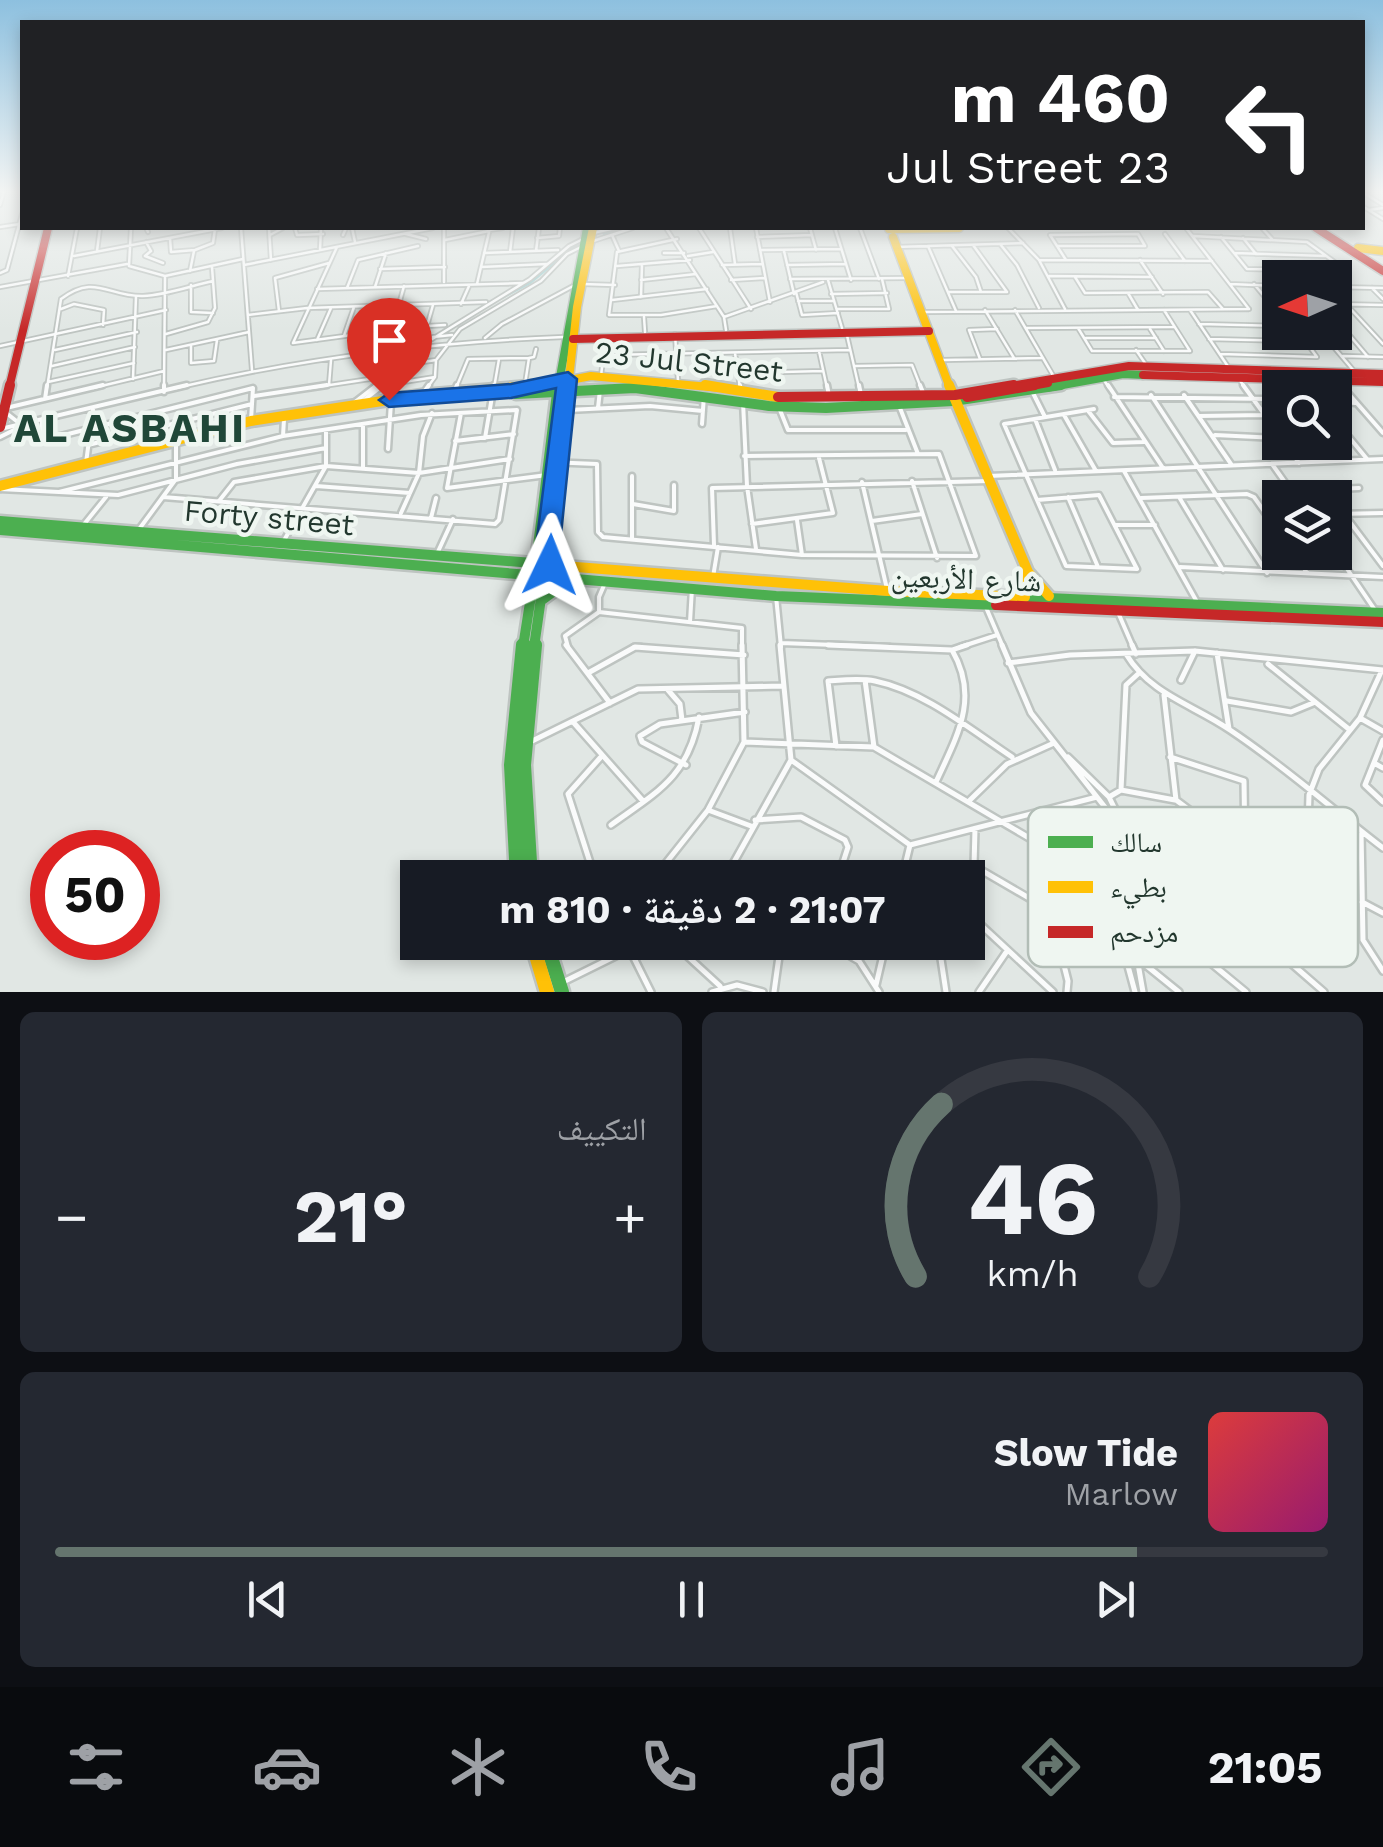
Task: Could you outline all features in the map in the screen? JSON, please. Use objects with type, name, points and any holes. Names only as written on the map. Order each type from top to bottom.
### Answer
[{"type":"street","points":[[0,273],[7,270],[17,237]]},
{"type":"street","points":[[46,237],[0,427],[42,422],[252,370],[450,341],[675,333]]},
{"type":"street","points":[[68,276],[75,237]]},
{"type":"street","points":[[97,252],[99,237]]},
{"type":"street","points":[[126,264],[130,237]]},
{"type":"street","points":[[74,256],[173,237]]},
{"type":"street","points":[[170,238],[171,252],[195,250],[213,242],[214,237]]},
{"type":"street","points":[[242,237],[252,370]]},
{"type":"street","points":[[270,237],[271,260]]},
{"type":"street","points":[[320,250],[322,237]]},
{"type":"street","points":[[353,237],[355,243]]},
{"type":"street","points":[[0,288],[126,264],[165,276],[383,237]]},
{"type":"street","points":[[420,237],[426,239]]},
{"type":"street","points":[[444,285],[446,240],[458,237]]},
{"type":"street","points":[[477,284],[487,237]]},
{"type":"street","points":[[510,252],[512,237]]},
{"type":"street","points":[[536,251],[537,238],[545,237]]},
{"type":"street","points":[[484,253],[558,250],[586,237]]},
{"type":"street","points":[[423,396],[435,377],[436,360],[455,334],[472,319],[540,281],[587,237]]},
{"type":"street","points":[[515,860],[509,784],[562,385],[575,335],[578,284],[589,237]]},
{"type":"street","points":[[613,237],[619,251],[608,313],[612,316],[644,316],[717,306]]},
{"type":"street","points":[[704,237],[750,309]]},
{"type":"street","points":[[731,237],[735,264]]},
{"type":"street","points":[[757,237],[770,302]]},
{"type":"street","points":[[813,237],[816,250]]},
{"type":"street","points":[[837,237],[851,280]]},
{"type":"street","points":[[784,251],[802,315],[889,309],[887,293],[864,237]]},
{"type":"street","points":[[1017,237],[1039,260],[1065,310]]},
{"type":"street","points":[[1053,237],[1066,260]]},
{"type":"street","points":[[1057,246],[1146,245],[1140,237]]},
{"type":"street","points":[[1167,237],[1185,261]]},
{"type":"street","points":[[924,312],[1249,309],[1194,237]]},
{"type":"street","points":[[1221,237],[1247,269],[1262,269]]},
{"type":"street","points":[[1228,237],[1307,242],[1332,260]]},
{"type":"street","points":[[1336,237],[1382,259]]},
{"type":"street","points":[[1340,237],[1382,259]]},
{"type":"street","points":[[893,238],[928,246],[1023,243]]},
{"type":"street","points":[[893,238],[957,397]]},
{"type":"street","points":[[893,238],[1028,572],[1041,590],[1053,598]]},
{"type":"street","points":[[1244,238],[1256,254]]},
{"type":"street","points":[[619,251],[677,239],[724,316],[726,332]]},
{"type":"street","points":[[146,242],[151,251],[145,256],[163,263]]},
{"type":"street","points":[[948,292],[1006,292],[999,276],[973,244]]},
{"type":"street","points":[[1000,244],[1017,265],[1040,310]]},
{"type":"street","points":[[338,246],[292,341],[389,330]]},
{"type":"street","points":[[347,288],[358,260],[418,246]]},
{"type":"street","points":[[928,246],[956,311]]},
{"type":"street","points":[[952,246],[976,277],[982,293]]},
{"type":"street","points":[[1115,246],[1123,260]]},
{"type":"street","points":[[760,250],[841,249]]},
{"type":"street","points":[[190,271],[195,250]]},
{"type":"street","points":[[421,346],[447,325],[523,283],[548,264],[558,250]]},
{"type":"street","points":[[617,266],[713,252]]},
{"type":"street","points":[[375,287],[386,253]]},
{"type":"street","points":[[664,253],[688,256]]},
{"type":"street","points":[[1234,254],[1327,256]]},
{"type":"street","points":[[416,268],[417,258]]},
{"type":"street","points":[[1039,260],[1212,261]]},
{"type":"street","points":[[1140,260],[1163,294]]},
{"type":"street","points":[[280,311],[275,278],[329,264]]},
{"type":"street","points":[[482,267],[548,264]]},
{"type":"street","points":[[641,297],[642,264]]},
{"type":"street","points":[[722,265],[762,264]]},
{"type":"street","points":[[787,266],[846,264]]},
{"type":"street","points":[[166,334],[208,322],[213,313],[212,267]]},
{"type":"street","points":[[380,269],[445,267]]},
{"type":"street","points":[[90,284],[94,272]]},
{"type":"street","points":[[641,280],[698,274]]},
{"type":"street","points":[[164,392],[165,276]]},
{"type":"street","points":[[1048,276],[1152,278]]},
{"type":"street","points":[[1076,276],[1085,292],[1212,293],[1222,309]]},
{"type":"street","points":[[731,280],[765,278]]},
{"type":"street","points":[[790,279],[908,278]]},
{"type":"street","points":[[724,316],[828,280]]},
{"type":"street","points":[[828,280],[861,397]]},
{"type":"street","points":[[45,399],[63,297],[90,284],[136,296],[213,281]]},
{"type":"street","points":[[317,288],[523,283]]},
{"type":"street","points":[[461,304],[470,284]]},
{"type":"street","points":[[485,338],[502,324],[578,284],[615,284]]},
{"type":"street","points":[[1230,284],[1262,285]]},
{"type":"street","points":[[1254,284],[1262,294]]},
{"type":"street","points":[[190,286],[191,312],[213,313]]},
{"type":"street","points":[[386,352],[404,286]]},
{"type":"street","points":[[1352,286],[1383,288]]},
{"type":"street","points":[[1372,288],[1383,299]]},
{"type":"street","points":[[612,300],[706,289]]},
{"type":"street","points":[[831,294],[887,293]]},
{"type":"street","points":[[1128,293],[1139,310]]},
{"type":"street","points":[[133,379],[136,296]]},
{"type":"street","points":[[798,301],[833,301]]},
{"type":"street","points":[[248,315],[307,308],[486,302]]},
{"type":"street","points":[[61,308],[74,304],[104,310],[102,325]]},
{"type":"street","points":[[432,305],[426,326],[447,325]]},
{"type":"street","points":[[1352,305],[1383,306]]},
{"type":"street","points":[[368,332],[378,307]]},
{"type":"street","points":[[317,340],[331,308]]},
{"type":"street","points":[[344,336],[354,308]]},
{"type":"street","points":[[0,346],[166,310]]},
{"type":"street","points":[[985,310],[1014,359]]},
{"type":"street","points":[[1016,310],[1054,378]]},
{"type":"street","points":[[1078,328],[1092,351],[1190,352],[1164,310]]},
{"type":"street","points":[[1190,310],[1262,412]]},
{"type":"street","points":[[1352,310],[1383,344]]},
{"type":"street","points":[[644,316],[645,332]]},
{"type":"street","points":[[1200,324],[1262,326]]},
{"type":"street","points":[[1026,328],[1174,326]]},
{"type":"street","points":[[1149,327],[1164,350]]},
{"type":"street","points":[[575,335],[928,329]]},
{"type":"street","points":[[980,360],[969,330],[997,329]]},
{"type":"street","points":[[54,350],[137,332]]},
{"type":"street","points":[[166,350],[249,332]]},
{"type":"street","points":[[675,333],[678,381]]},
{"type":"street","points":[[433,337],[455,334]]},
{"type":"street","points":[[1084,338],[1156,338]]},
{"type":"street","points":[[1352,338],[1368,357]]},
{"type":"street","points":[[1210,339],[1262,341]]},
{"type":"street","points":[[192,345],[192,363],[214,361],[216,340]]},
{"type":"street","points":[[51,366],[134,347]]},
{"type":"street","points":[[454,393],[468,359],[534,358],[536,349]]},
{"type":"street","points":[[598,408],[603,360],[608,355],[850,350]]},
{"type":"street","points":[[1136,350],[1147,370]]},
{"type":"street","points":[[1220,354],[1317,357],[1312,350]]},
{"type":"street","points":[[1335,350],[1356,373]]},
{"type":"street","points":[[820,352],[830,398]]},
{"type":"street","points":[[736,353],[756,550]]},
{"type":"street","points":[[1340,356],[1383,357]]},
{"type":"street","points":[[485,438],[499,358]]},
{"type":"street","points":[[524,389],[529,358]]},
{"type":"street","points":[[943,360],[1042,358]]},
{"type":"street","points":[[329,385],[331,360]]},
{"type":"street","points":[[355,404],[412,363],[436,360]]},
{"type":"street","points":[[48,382],[134,362]]},
{"type":"street","points":[[854,366],[912,365],[924,394]]},
{"type":"street","points":[[601,381],[668,384],[778,401],[1032,392],[1124,370],[1356,373],[1383,378]]},
{"type":"street","points":[[1124,370],[1262,373]]},
{"type":"street","points":[[957,397],[1147,370]]},
{"type":"street","name":"23 Jul Street","points":[[86,465],[355,404],[454,393],[494,393],[601,381],[678,381],[780,407],[899,405],[1075,373],[1147,370]]},
{"type":"street","points":[[6,410],[164,372]]},
{"type":"street","points":[[739,373],[823,372]]},
{"type":"street","points":[[1233,372],[1262,375]]},
{"type":"street","points":[[1075,373],[1103,375]]},
{"type":"street","points":[[1103,375],[1163,468]]},
{"type":"street","points":[[1352,376],[1383,378]]},
{"type":"street","points":[[253,396],[383,377],[355,404]]},
{"type":"street","points":[[387,384],[435,377]]},
{"type":"street","points":[[1352,379],[1383,378]]},
{"type":"street","name":"23 Jul Street","points":[[601,381],[742,397],[957,397]]},
{"type":"street","points":[[551,466],[564,410],[562,385]]},
{"type":"street","name":"23 Jul Street","points":[[0,488],[251,421],[423,396],[562,385]]},
{"type":"street","points":[[42,422],[41,440],[253,388],[251,421]]},
{"type":"street","points":[[650,406],[652,388]]},
{"type":"street","points":[[1032,392],[1045,417]]},
{"type":"street","points":[[1114,397],[1184,394],[1262,397]]},
{"type":"street","points":[[1184,394],[1232,464]]},
{"type":"street","points":[[702,424],[704,395]]},
{"type":"street","points":[[1152,395],[1267,573]]},
{"type":"street","points":[[1352,400],[1383,433]]},
{"type":"street","points":[[388,449],[391,402]]},
{"type":"street","points":[[88,445],[252,404]]},
{"type":"street","points":[[188,405],[188,420]]},
{"type":"street","points":[[899,405],[918,454]]},
{"type":"street","points":[[564,410],[650,406],[703,411]]},
{"type":"street","points":[[780,407],[788,430],[906,430]]},
{"type":"street","points":[[58,492],[283,436],[432,414],[516,408],[498,523],[163,498]]},
{"type":"street","points":[[6,410],[12,420],[24,424]]},
{"type":"street","points":[[86,465],[93,410]]},
{"type":"street","points":[[1037,500],[1099,495],[1137,570],[1066,566],[1025,474],[1004,424],[1092,410],[1113,443],[1145,442]]},
{"type":"street","points":[[461,413],[446,486],[508,478],[551,466],[597,464],[599,535],[802,555],[976,556],[941,454],[744,456]]},
{"type":"street","points":[[400,515],[419,473],[423,436],[432,414]]},
{"type":"street","points":[[1064,415],[1096,471]]},
{"type":"street","points":[[1198,416],[1262,415]]},
{"type":"street","points":[[283,436],[284,418]]},
{"type":"street","points":[[1035,419],[1056,472]]},
{"type":"street","points":[[0,437],[24,424]]},
{"type":"street","points":[[363,425],[363,468]]},
{"type":"street","points":[[280,548],[326,466],[326,430]]},
{"type":"street","points":[[455,442],[514,434]]},
{"type":"street","points":[[1212,436],[1262,438]]},
{"type":"street","points":[[135,536],[176,480],[176,442]]},
{"type":"street","points":[[1352,445],[1367,459]]},
{"type":"street","points":[[0,488],[106,496],[326,448]]},
{"type":"street","points":[[752,524],[833,513],[818,456]]},
{"type":"street","points":[[712,579],[716,547],[712,488],[949,481],[1056,472],[1383,459]]},
{"type":"street","points":[[219,501],[234,482],[326,466],[419,473],[510,460]]},
{"type":"street","points":[[1272,464],[1284,480]]},
{"type":"street","points":[[1124,471],[1198,605]]},
{"type":"street","points":[[632,476],[632,539]]},
{"type":"street","points":[[911,480],[937,558]]},
{"type":"street","points":[[862,482],[888,596]]},
{"type":"street","points":[[316,486],[410,493]]},
{"type":"street","points":[[633,504],[674,511],[674,486]]},
{"type":"street","points":[[1352,488],[1359,488]]},
{"type":"street","points":[[81,528],[106,496]]},
{"type":"street","points":[[1178,496],[1223,571]]},
{"type":"street","points":[[1140,498],[1254,496],[1262,508]]},
{"type":"street","points":[[1068,497],[1098,567]]},
{"type":"street","points":[[432,518],[436,498]]},
{"type":"street","points":[[872,521],[922,514]]},
{"type":"street","points":[[1352,514],[1382,515]]},
{"type":"street","points":[[436,556],[453,520]]},
{"type":"street","points":[[797,520],[802,555]]},
{"type":"street","name":"Forty street","points":[[0,521],[135,536]]},
{"type":"street","points":[[1114,525],[1155,524]]},
{"type":"street","points":[[1352,525],[1383,566]]},
{"type":"street","name":"Forty street","points":[[0,530],[135,536],[540,569]]},
{"type":"street","points":[[514,563],[529,557],[544,541]]},
{"type":"street","points":[[540,603],[571,572],[544,541]]},
{"type":"street","name":"Forty street","points":[[280,548],[436,556],[540,569]]},
{"type":"street","points":[[1180,568],[1383,577]]},
{"type":"street","points":[[529,860],[522,799],[520,708],[540,603],[540,569]]},
{"type":"street","name":"شارع الأربعين","points":[[540,569],[776,596],[1015,596],[1381,616]]},
{"type":"street","points":[[1305,570],[1309,576]]},
{"type":"street","points":[[1349,570],[1381,616]]},
{"type":"street","name":"شارع الأربعين","points":[[571,572],[607,580],[712,579],[985,605],[1381,616]]},
{"type":"street","points":[[1015,596],[1025,588],[1028,572]]},
{"type":"street","points":[[599,612],[599,597],[607,580]]},
{"type":"street","points":[[690,622],[692,588]]},
{"type":"street","points":[[776,596],[792,760],[910,845],[1028,813]]},
{"type":"street","points":[[985,605],[1031,712],[1105,807]]},
{"type":"street","points":[[1117,610],[1136,654]]},
{"type":"street","points":[[610,702],[564,639],[599,612],[742,628],[744,742],[708,810],[668,860]]},
{"type":"street","points":[[781,643],[952,650],[997,635]]},
{"type":"street","points":[[588,673],[635,647],[744,655]]},
{"type":"street","points":[[936,782],[961,724],[970,682],[967,670],[952,650]]},
{"type":"street","points":[[1008,662],[1196,651],[1382,670],[1360,718],[1319,770],[1309,807]]},
{"type":"street","points":[[1181,680],[1196,651]]},
{"type":"street","points":[[1217,653],[1228,701],[1228,730]]},
{"type":"street","points":[[1126,654],[1138,674],[1164,696],[1228,730],[1327,807]]},
{"type":"street","points":[[1266,661],[1350,730]]},
{"type":"street","points":[[1121,790],[1126,685],[1138,674]]},
{"type":"street","points":[[836,746],[828,680],[865,680],[881,682],[961,724],[1012,757]]},
{"type":"street","points":[[865,680],[874,748]]},
{"type":"street","points":[[522,746],[638,689],[782,686]]},
{"type":"street","points":[[666,688],[680,704],[682,720]]},
{"type":"street","points":[[1373,692],[1383,696]]},
{"type":"street","points":[[1164,696],[1176,800]]},
{"type":"street","points":[[1228,701],[1292,712],[1313,703]]},
{"type":"street","points":[[686,765],[642,742],[640,736],[660,724],[745,712]]},
{"type":"street","points":[[612,825],[668,786],[686,765],[696,743],[699,718]]},
{"type":"street","points":[[1360,718],[1383,730]]},
{"type":"street","points":[[573,722],[600,758],[643,802]]},
{"type":"street","points":[[1383,740],[1365,786],[1383,802]]},
{"type":"street","points":[[744,742],[874,748],[969,800],[1028,840]]},
{"type":"street","points":[[969,800],[1012,757],[1054,743]]},
{"type":"street","points":[[1054,743],[1114,807]]},
{"type":"street","points":[[1170,756],[1244,782],[1244,807]]},
{"type":"street","points":[[589,860],[568,794],[600,758]]},
{"type":"street","points":[[734,860],[792,760]]},
{"type":"street","points":[[1374,763],[1383,768]]},
{"type":"street","points":[[1109,798],[1121,790],[1176,800],[1185,807]]},
{"type":"street","points":[[1053,807],[1097,796]]},
{"type":"street","points":[[708,810],[753,823],[801,817],[846,840],[844,860]]},
{"type":"street","points":[[1358,828],[1383,848]]},
{"type":"street","points":[[974,860],[975,829]]},
{"type":"street","points":[[1362,831],[1362,940],[1383,971]]},
{"type":"street","points":[[906,860],[910,845]]},
{"type":"street","points":[[985,873],[1028,899]]},
{"type":"street","points":[[1362,902],[1383,913]]},
{"type":"street","points":[[985,930],[1050,991]]},
{"type":"street","points":[[979,992],[1007,951]]},
{"type":"street","points":[[537,960],[547,992]]},
{"type":"street","points":[[552,960],[561,988],[615,960]]},
{"type":"street","points":[[634,960],[652,992]]},
{"type":"street","points":[[692,960],[720,986],[737,989],[751,985],[763,992]]},
{"type":"street","points":[[774,992],[778,960]]},
{"type":"street","points":[[859,960],[877,988]]},
{"type":"street","points":[[877,988],[882,960]]},
{"type":"street","points":[[941,960],[946,992]]},
{"type":"street","points":[[1064,967],[1067,992]]},
{"type":"street","points":[[1128,967],[1134,992]]},
{"type":"street","points":[[1139,967],[1144,992]]},
{"type":"street","points":[[1148,967],[1179,992]]},
{"type":"street","points":[[1216,967],[1246,992]]},
{"type":"street","points":[[1296,967],[1324,992]]},
{"type":"street","points":[[712,992],[720,986]]},
{"type":"waterway","points":[[496,301],[530,283],[576,245]]},
{"type":"traffic: fast","points":[[536,562],[564,337],[585,237]]},
{"type":"traffic: fast","points":[[1085,376],[1117,371]]},
{"type":"traffic: fast","points":[[516,394],[635,388],[769,406],[869,407],[953,401],[1123,374],[1143,375]]},
{"type":"traffic: fast","points":[[0,521],[533,563]]},
{"type":"traffic: fast","points":[[0,530],[776,596],[996,605]]},
{"type":"traffic: fast","points":[[550,547],[568,566]]},
{"type":"traffic: fast","points":[[515,860],[511,765],[517,690],[534,577]]},
{"type":"traffic: fast","points":[[529,860],[524,765],[544,577]]},
{"type":"traffic: fast","points":[[542,600],[572,578]]},
{"type":"traffic: fast","points":[[1025,597],[1383,613]]},
{"type":"traffic: fast","points":[[552,960],[562,992]]},
{"type":"traffic: slow","points":[[547,562],[577,307],[591,237]]},
{"type":"traffic: slow","points":[[893,237],[947,381],[1028,572],[1049,596]]},
{"type":"traffic: slow","points":[[1358,248],[1383,251]]},
{"type":"traffic: slow","points":[[0,486],[251,421],[422,395],[517,390],[591,376],[678,381],[778,397]]},
{"type":"traffic: slow","points":[[550,565],[888,591],[1025,597]]},
{"type":"traffic: slow","points":[[1016,596],[1025,587],[1028,573]]},
{"type":"traffic: slow","points":[[537,960],[547,992]]},
{"type":"traffic: jam","points":[[0,427],[46,237]]},
{"type":"traffic: jam","points":[[1330,237],[1383,271]]},
{"type":"traffic: jam","points":[[573,339],[929,331]]},
{"type":"traffic: jam","points":[[778,397],[955,395],[1129,366],[1383,374]]},
{"type":"traffic: jam","points":[[1143,375],[1383,382]]},
{"type":"traffic: jam","points":[[967,397],[1048,383]]},
{"type":"traffic: jam","points":[[996,605],[1383,622]]},
{"type":"district","name":"AL ASBAHI","points":[[130,428]]},
{"type":"route","points":[[389,400],[511,391],[568,379],[547,554],[550,565]]}]
